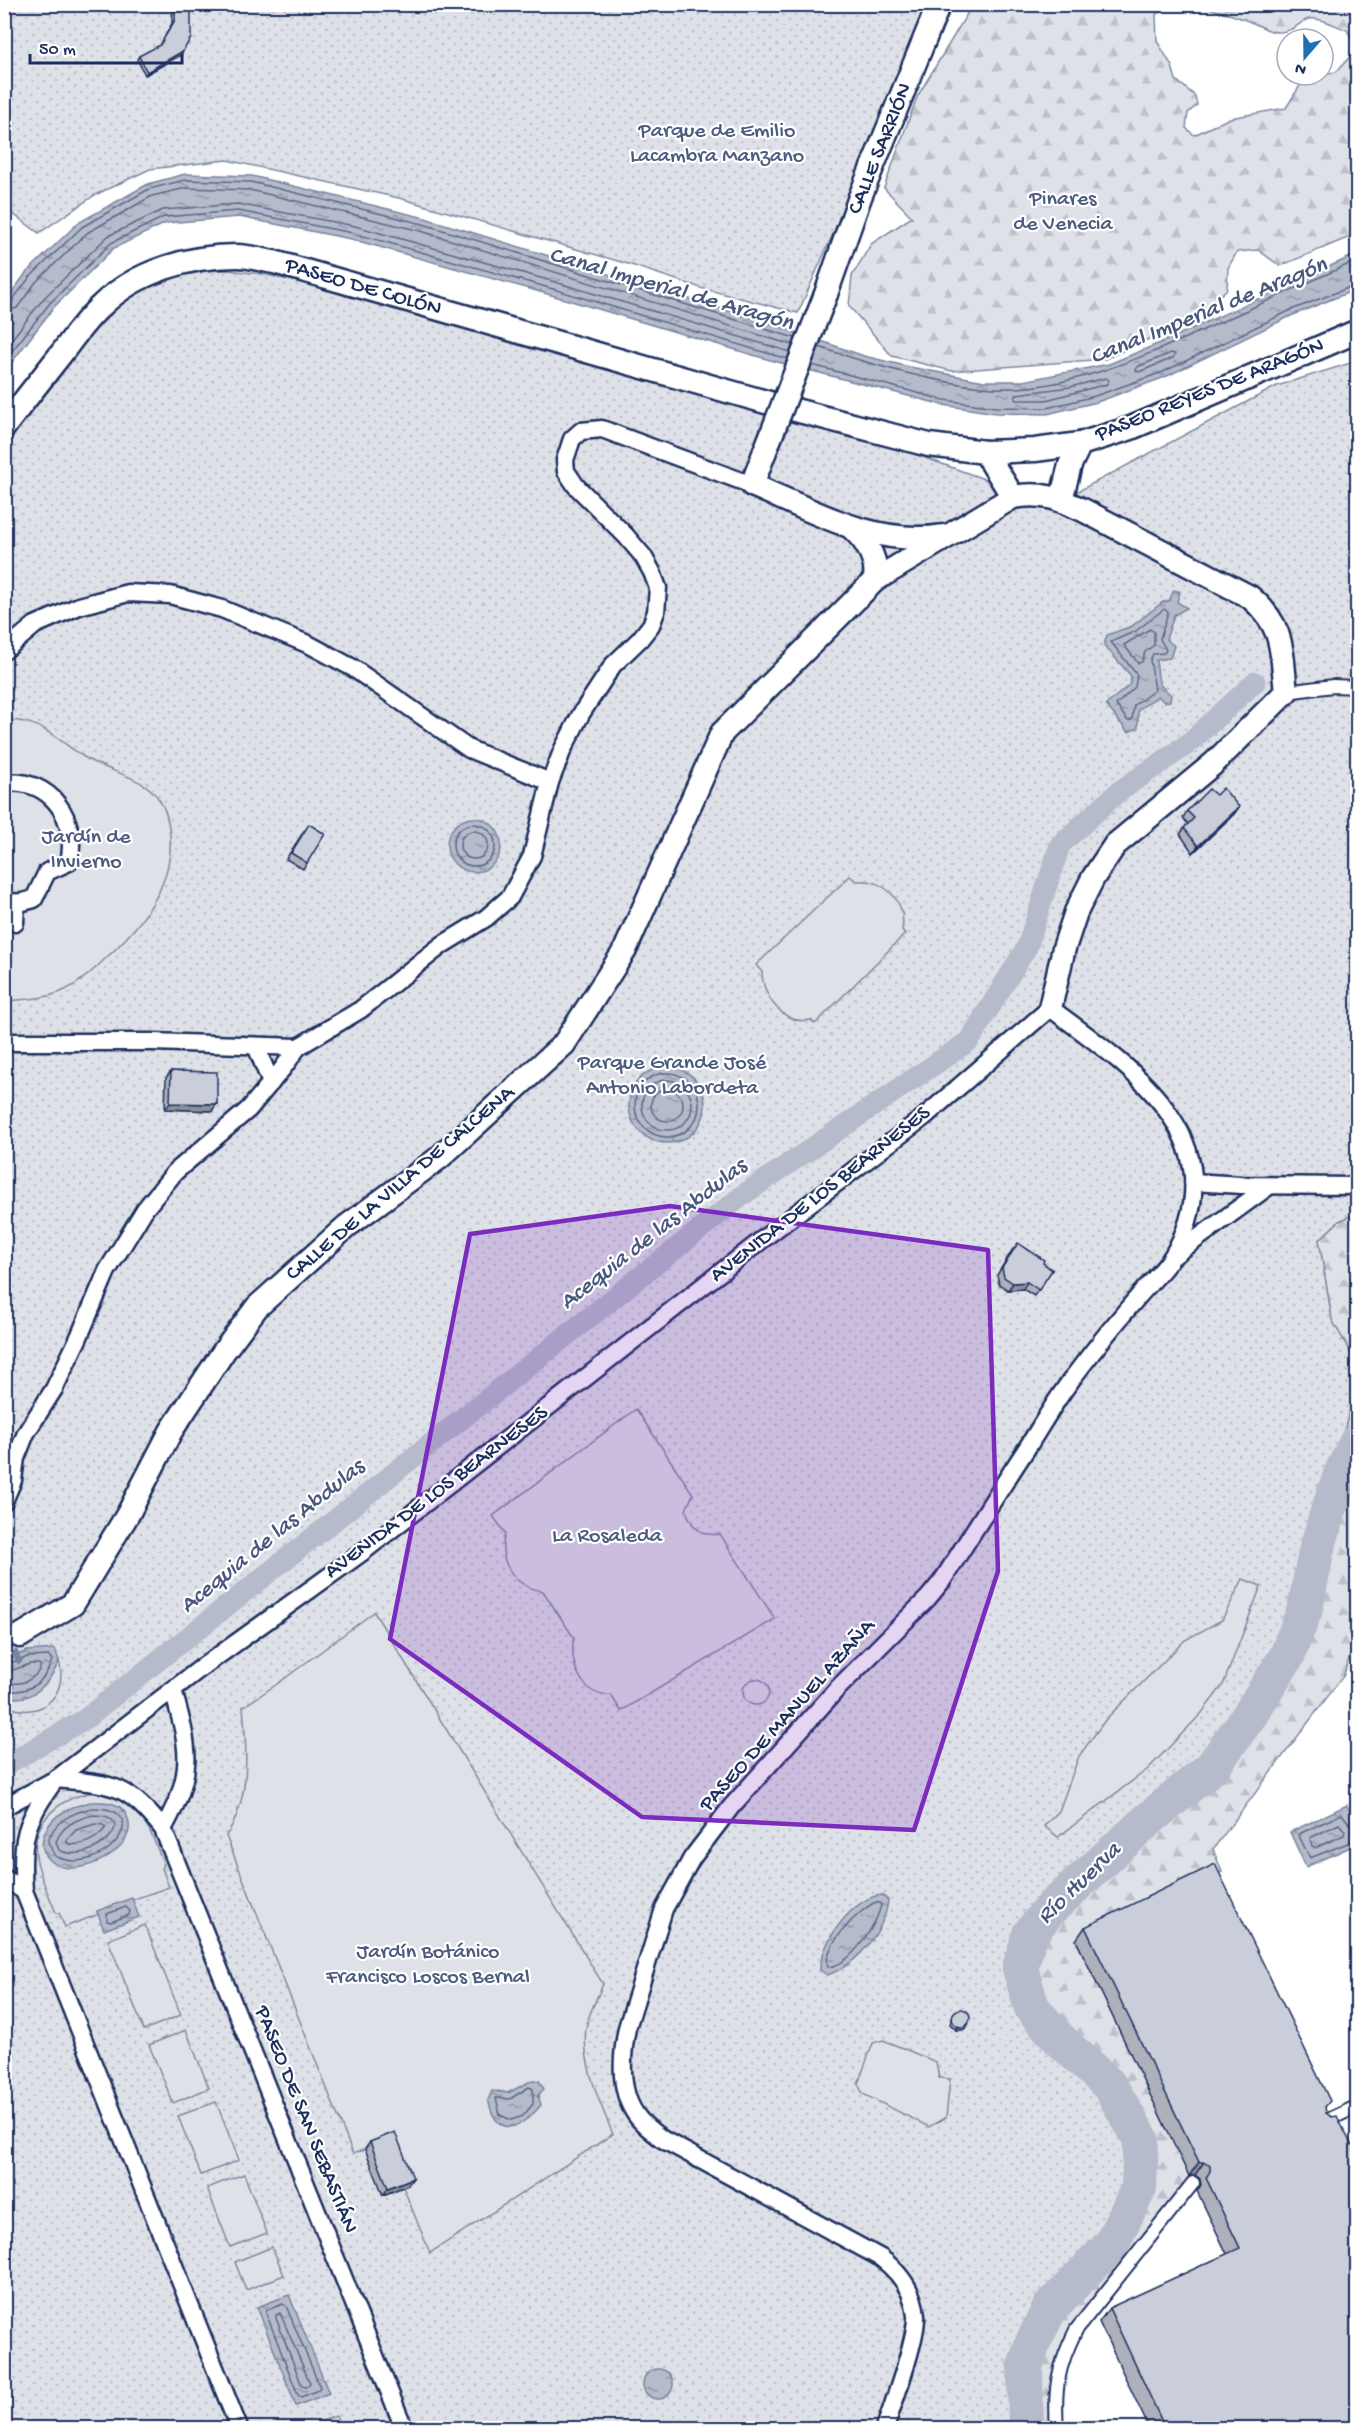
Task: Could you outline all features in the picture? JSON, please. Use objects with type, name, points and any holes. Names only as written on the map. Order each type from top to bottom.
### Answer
[{"type":"street","name":"CALLE SARRIÓN","points":[[752,485],[826,294],[860,198],[939,4]]},
{"type":"street","name":"PASEO DE COLÓN","points":[[4,427],[86,321],[103,303],[126,287],[174,265],[214,257],[240,256],[285,266],[780,406]]},
{"type":"street","name":"PASEO REYES DE ARAGÓN","points":[[780,406],[929,446],[985,452],[1035,450],[1080,444],[1159,417],[1358,331]]},
{"type":"street","points":[[4,1501],[14,1480],[16,1458],[26,1433],[54,1389],[107,1271],[140,1218],[175,1172],[249,1109],[298,1047],[360,1010],[442,945],[486,918],[510,897],[532,856],[550,782],[563,748],[581,714],[613,664],[640,639],[651,624],[658,599],[658,588],[643,556],[627,536],[576,486],[566,471],[565,460],[572,439],[581,432],[602,429],[752,485],[852,528],[887,537],[948,536],[1013,497],[1031,494],[1061,500],[1250,597],[1264,609],[1279,635],[1286,692],[1213,764],[1115,845],[1093,878],[1076,912],[1064,948],[1050,1008]]},
{"type":"street","points":[[1061,500],[1070,465],[1080,444]]},
{"type":"street","points":[[985,452],[1013,497]]},
{"type":"street","points":[[852,528],[862,537],[873,556],[876,567],[875,580]]},
{"type":"street","name":"CALLE DE LA VILLA DE CALCENA","points":[[20,1636],[73,1604],[128,1514],[171,1431],[222,1354],[257,1307],[347,1227],[439,1158],[564,1044],[626,950],[722,733],[875,580],[948,536]]},
{"type":"street","points":[[4,651],[35,625],[79,606],[128,593],[170,596],[231,612],[310,645],[353,668],[469,749],[550,782]]},
{"type":"street","points":[[4,783],[30,785],[49,795],[68,820],[74,863],[47,872],[39,901],[10,903],[15,923]]},
{"type":"street","points":[[72,841],[86,831]]},
{"type":"street","name":"PASEO DE MANUEL AZAÑA","points":[[885,2428],[913,2336],[916,2316],[904,2280],[881,2258],[678,2150],[648,2128],[639,2119],[624,2088],[623,2048],[627,2028],[664,1910],[692,1858],[731,1807],[829,1698],[935,1590],[1068,1383],[1171,1258],[1184,1230],[1193,1182],[1190,1158],[1180,1129],[1167,1109],[1133,1071],[1050,1008]]},
{"type":"street","name":"AVENIDA DE LOS BEARNESES","points":[[4,1807],[56,1779],[173,1690],[364,1551],[772,1232],[924,1117],[1050,1008]]},
{"type":"street","points":[[4,1042],[153,1042],[298,1047]]},
{"type":"street","points":[[256,1046],[271,1083]]},
{"type":"street","points":[[1193,1182],[1269,1186],[1358,1186]]},
{"type":"street","points":[[1171,1258],[1269,1186]]},
{"type":"street","points":[[163,1829],[177,1802],[186,1773],[188,1750],[173,1690]]},
{"type":"street","points":[[56,1779],[33,1810],[27,1826],[22,1867],[24,1891],[239,2428]]},
{"type":"street","name":"PASEO DE SAN SEBASTIÁN","points":[[56,1779],[98,1782],[117,1788],[135,1797],[163,1829],[404,2428]]},
{"type":"street","points":[[4,1878],[24,1891]]},
{"type":"lane","points":[[1286,692],[1333,686],[1358,687]]},
{"type":"lane","points":[[1324,2122],[1358,2106]]},
{"type":"lane","points":[[1057,2428],[1056,2382],[1063,2356],[1076,2330],[1193,2183]]},
{"type":"highlighted area","points":[[670,1206],[988,1250],[998,1571],[914,1830],[642,1817],[390,1639],[470,1234]]},
{"type":"green space","name":"Pinares de Venecia","points":[[973,4],[1357,5],[1357,49],[1357,234],[1280,266],[1258,250],[1237,252],[1228,268],[1227,289],[1195,318],[1105,359],[952,371],[892,356],[849,306],[852,276],[871,244],[912,217],[884,188],[917,97]],"holes":[[[1182,8],[1205,8],[1229,14],[1275,32],[1275,27],[1295,27],[1309,19],[1320,20],[1347,30],[1357,49],[1336,72],[1335,87],[1299,87],[1286,108],[1230,118],[1194,135],[1186,128],[1188,113],[1197,105],[1195,96],[1176,80],[1172,66],[1157,41],[1156,14]]]},
{"type":"green space","name":"Parque de Emilio Lacambra Manzano","points":[[5,5],[927,5],[881,125],[798,313],[701,288],[628,264],[399,198],[227,160],[150,169],[95,195],[39,233],[5,208]]},
{"type":"green space","name":"Parque Grande José Antonio Labordeta","points":[[228,270],[262,274],[339,291],[811,417],[1054,504],[1277,386],[1357,361],[1358,1213],[1339,1221],[1319,1240],[1332,1320],[1357,1364],[1357,1385],[1317,1524],[1299,1606],[1249,1716],[1212,1767],[1148,1820],[1050,1909],[1030,1934],[1020,1968],[1032,2008],[1060,2040],[1109,2085],[1141,2139],[1139,2188],[1111,2245],[1050,2308],[1033,2342],[1025,2367],[1026,2428],[5,2428],[5,431],[99,316],[135,293],[193,271]]},
{"type":"green space","name":"Jardín de Invierno","points":[[4,720],[30,723],[40,727],[89,760],[146,786],[162,805],[167,816],[170,834],[167,871],[161,888],[131,933],[76,984],[44,997],[7,1001],[4,1001]]},
{"type":"green space","points":[[850,876],[856,881],[876,883],[891,894],[901,910],[902,930],[905,934],[815,1024],[811,1020],[801,1021],[792,1018],[784,1014],[770,999],[762,972],[756,965]]},
{"type":"green space","points":[[1357,1213],[1357,1364],[1332,1320],[1319,1240],[1339,1221]]},
{"type":"green space","points":[[1357,1385],[1358,1629],[1344,1675],[1213,1849],[1222,1872],[1076,1940],[1193,2183],[1063,2356],[1057,2428],[1026,2428],[1025,2367],[1033,2342],[1050,2308],[1111,2245],[1139,2188],[1060,2040],[1032,2008],[1020,1968],[1030,1934],[1050,1909],[1148,1820],[1212,1767],[1299,1606],[1317,1524]]},
{"type":"green space","name":"La Rosaleda","points":[[636,1409],[693,1494],[686,1510],[694,1526],[707,1534],[720,1534],[775,1619],[621,1711],[611,1695],[592,1691],[579,1676],[573,1657],[574,1638],[543,1591],[524,1584],[510,1571],[503,1554],[505,1533],[493,1516]]},
{"type":"green space","points":[[1243,1579],[1261,1586],[1223,1685],[1201,1714],[1148,1769],[1058,1837],[1044,1826],[1059,1811],[1079,1756],[1106,1719],[1185,1640],[1222,1620]]},
{"type":"green space","name":"Jardín Botánico Francisco Loscos Bernal","points":[[374,1612],[603,1984],[587,2023],[585,2036],[592,2080],[613,2134],[430,2253],[403,2187],[408,2185],[390,2139],[353,2154],[226,1836],[240,1806],[243,1790],[246,1740],[243,1707]],"holes":[[[533,2080],[540,2091],[539,2100],[497,2091],[508,2093]]]},
{"type":"green space","points":[[59,1661],[61,1674],[59,1685],[55,1695],[48,1703],[29,1710],[5,1705],[4,1696],[23,1697],[38,1690],[45,1684]]},
{"type":"green space","points":[[756,1679],[765,1683],[769,1692],[765,1701],[756,1705],[747,1701],[743,1692],[747,1683]]},
{"type":"green space","points":[[96,1792],[124,1801],[141,1817],[148,1827],[164,1865],[162,1868],[169,1887],[97,1912],[99,1914],[65,1927],[59,1913],[56,1913],[42,1878],[37,1863],[36,1843],[44,1821],[61,1804],[72,1798]]},
{"type":"green space","points":[[145,1925],[181,2015],[144,2030],[108,1940]]},
{"type":"green space","points":[[186,2030],[209,2088],[173,2103],[149,2045]]},
{"type":"green space","points":[[883,2040],[936,2062],[939,2078],[950,2079],[946,2117],[929,2127],[863,2094],[858,2084],[873,2043]]},
{"type":"green space","points":[[216,2102],[239,2160],[201,2175],[178,2116]]},
{"type":"green space","points":[[244,2174],[267,2233],[230,2247],[207,2188]]},
{"type":"green space","points":[[272,2247],[284,2275],[246,2290],[235,2262]]},
{"type":"green space","points":[[336,2416],[341,2428],[303,2428]]},
{"type":"water","name":"Canal Imperial de Aragón","points":[[185,174],[252,176],[425,218],[781,327],[864,356],[984,381],[1023,381],[1109,364],[1357,254],[1357,289],[1293,315],[1165,377],[1097,402],[1047,414],[996,413],[943,405],[770,360],[351,239],[239,217],[166,223],[114,248],[54,307],[5,371],[5,302],[26,273],[78,223],[148,184]]},
{"type":"water","points":[[1174,590],[1180,592],[1177,602],[1187,608],[1174,615],[1166,639],[1174,646],[1170,658],[1156,660],[1159,684],[1171,695],[1170,701],[1164,702],[1158,696],[1138,710],[1138,728],[1128,732],[1106,705],[1130,684],[1131,676],[1104,645],[1107,635],[1132,626],[1163,602],[1169,601]]},
{"type":"water","points":[[469,818],[479,818],[489,822],[497,830],[501,845],[497,860],[489,868],[479,872],[469,872],[459,868],[451,860],[447,850],[447,840],[451,830],[459,822]]},
{"type":"water","points":[[660,1067],[674,1067],[688,1073],[699,1084],[705,1098],[702,1120],[694,1132],[674,1143],[660,1143],[646,1137],[635,1126],[629,1112],[629,1098],[635,1084],[646,1073]]},
{"type":"water","points":[[55,1649],[59,1661],[45,1684],[31,1695],[15,1698],[5,1696],[5,1661],[27,1651]]},
{"type":"water","points":[[91,1802],[111,1803],[123,1810],[129,1823],[126,1838],[112,1853],[91,1864],[69,1868],[59,1866],[50,1860],[43,1847],[48,1826],[59,1815],[71,1808]]},
{"type":"water","points":[[1347,1805],[1357,1827],[1357,1844],[1306,1867],[1290,1832]]},
{"type":"water","points":[[882,1895],[888,1900],[886,1912],[867,1946],[838,1970],[827,1975],[820,1970],[826,1947],[840,1923],[860,1904]]},
{"type":"water","points":[[132,1898],[139,1917],[104,1930],[97,1911]]},
{"type":"water","points":[[533,2080],[539,2081],[544,2089],[538,2095],[541,2105],[520,2124],[507,2127],[501,2124],[494,2116],[488,2100],[492,2091],[508,2093]]},
{"type":"water","points":[[289,2295],[329,2393],[296,2406],[257,2307]]},
{"type":"water","points":[[658,2369],[668,2374],[673,2384],[668,2394],[658,2399],[648,2394],[643,2384],[648,2374]]},
{"type":"building","points":[[175,4],[191,4],[191,38],[183,51],[147,72],[139,56],[160,45],[175,20]]},
{"type":"building","points":[[1223,788],[1239,807],[1198,846],[1184,828],[1194,818],[1187,811],[1209,789],[1216,795]]},
{"type":"building","points":[[309,824],[325,834],[307,863],[291,853]]},
{"type":"building","points":[[171,1071],[217,1072],[217,1104],[170,1103]]},
{"type":"building","points":[[1018,1243],[1044,1260],[1043,1263],[1052,1270],[1039,1290],[1027,1282],[1013,1283],[1004,1277],[1002,1268]]},
{"type":"building","points":[[1215,1864],[1330,2101],[1325,2107],[1326,2113],[1332,2117],[1337,2116],[1352,2146],[1358,2143],[1358,2428],[1334,2428],[1332,2425],[1324,2428],[1165,2428],[1109,2308],[1240,2248],[1206,2178],[1210,2166],[1199,2162],[1085,1927]]},
{"type":"building","points":[[961,2009],[967,2012],[970,2018],[967,2024],[961,2027],[955,2024],[952,2018],[955,2012]]},
{"type":"building","points":[[395,2132],[413,2178],[388,2188],[370,2142]]},
{"type":"waterway","name":"Acequia de las Abdulas","points":[[4,1766],[85,1719],[743,1195],[969,1041],[1027,947],[1060,845],[1118,792],[1188,744],[1255,682]]},
{"type":"waterway","name":"Río Huerva","points":[[1026,2428],[1025,2367],[1033,2342],[1050,2308],[1111,2245],[1139,2188],[1141,2139],[1109,2085],[1060,2040],[1032,2008],[1020,1968],[1030,1934],[1050,1909],[1148,1820],[1212,1767],[1249,1716],[1287,1656],[1305,1609],[1316,1552],[1328,1512],[1342,1472],[1358,1440]]},
{"type":"waterway","name":"CALLE DE LA VILLA DE CALCENA","points":[[4,1627],[19,1661]]},
{"type":"tunnel","points":[[4,1643],[20,1636]]}]
